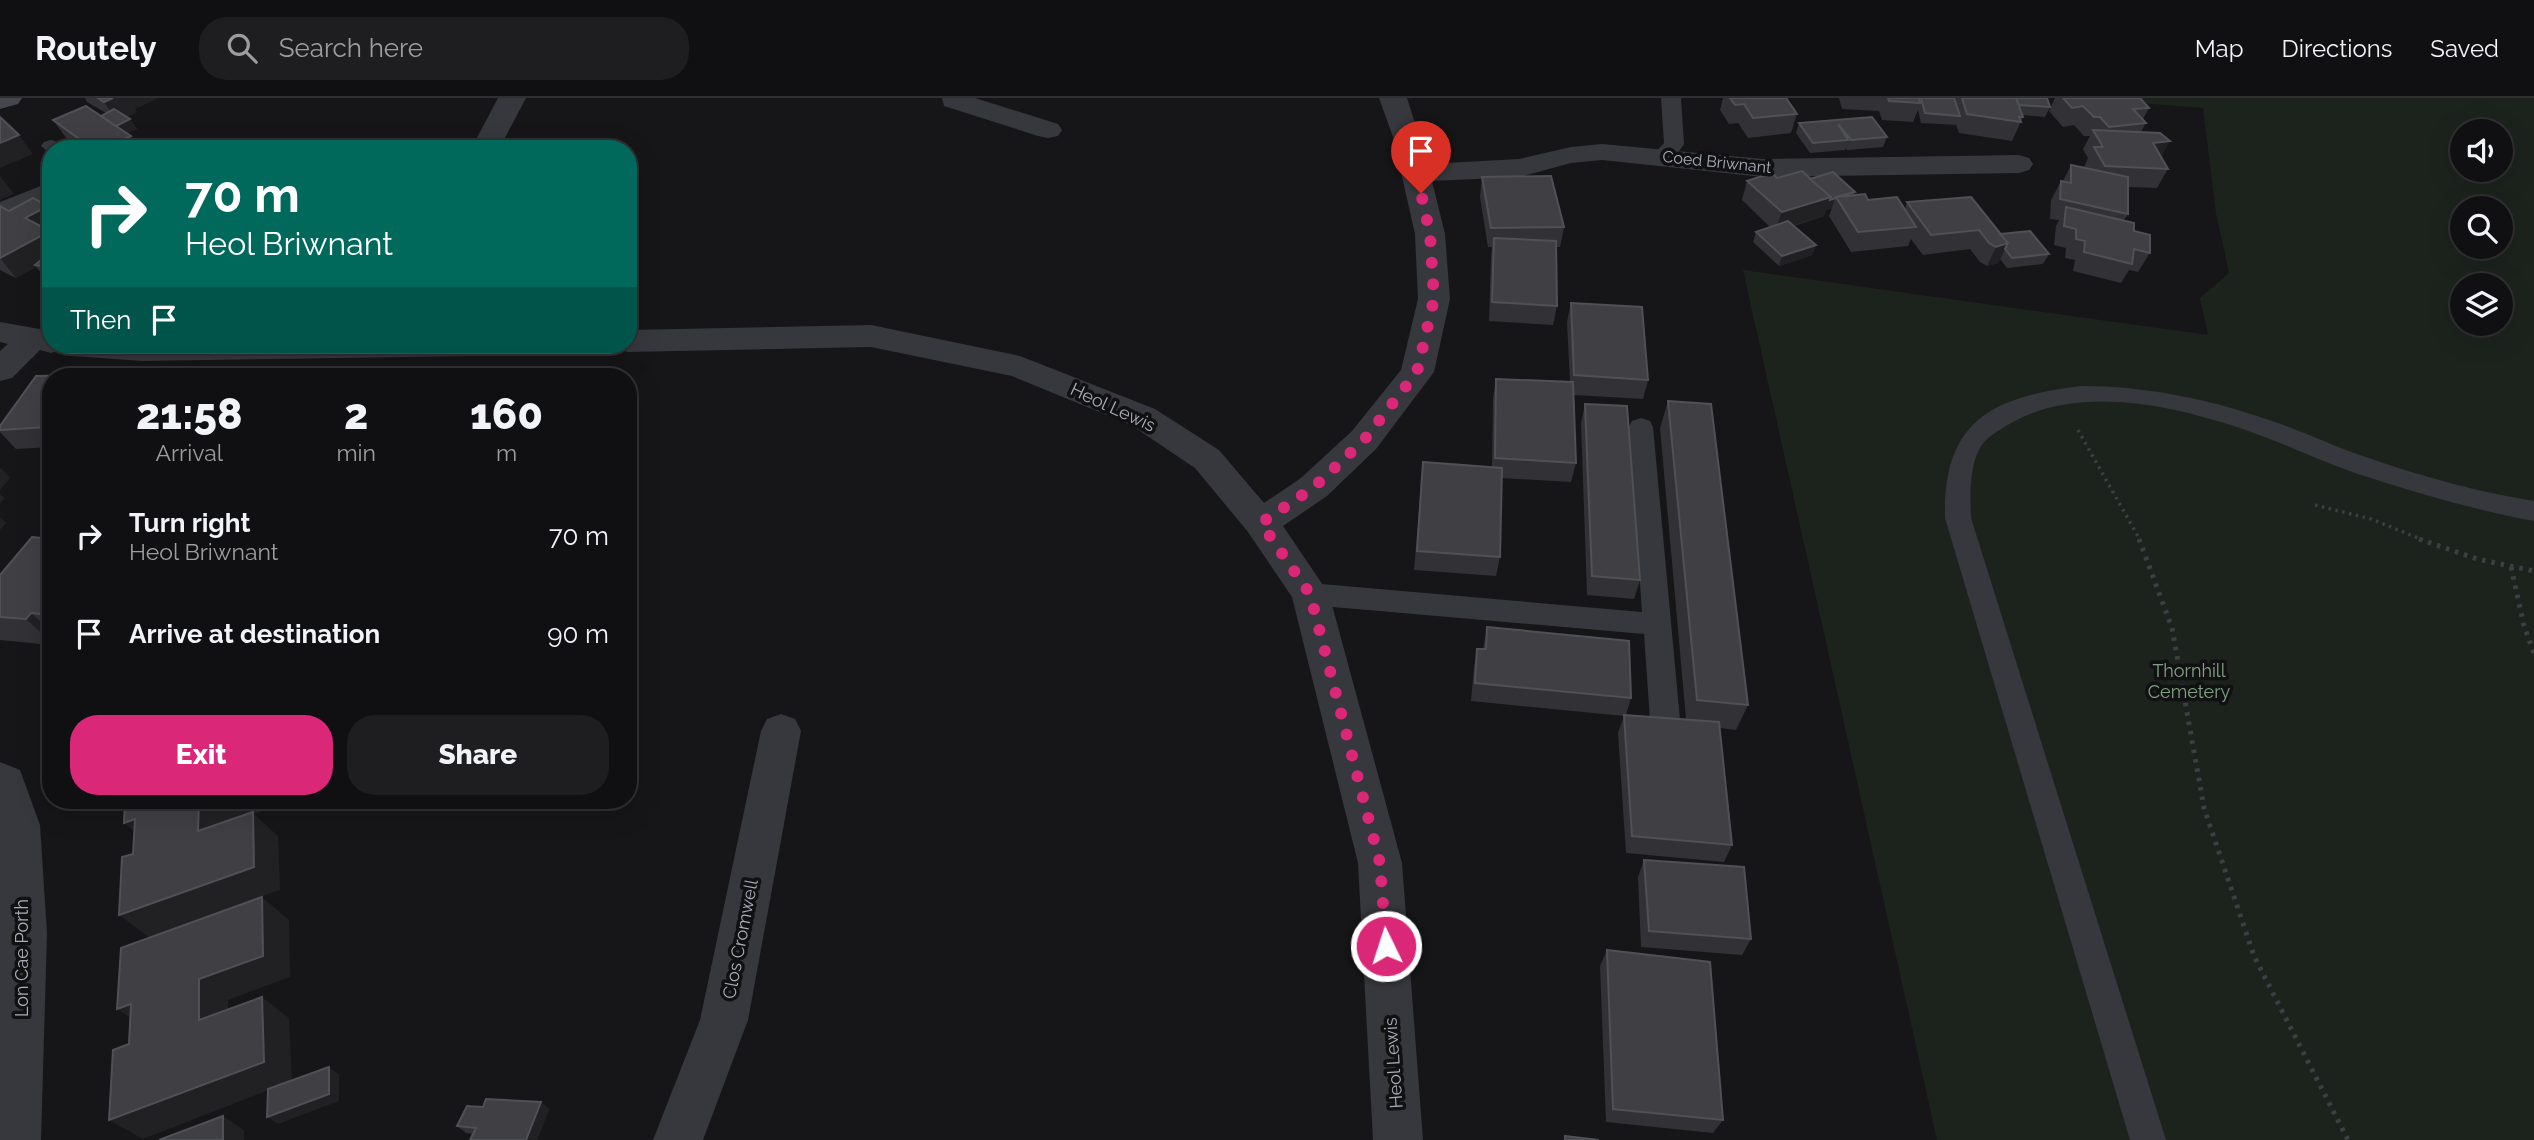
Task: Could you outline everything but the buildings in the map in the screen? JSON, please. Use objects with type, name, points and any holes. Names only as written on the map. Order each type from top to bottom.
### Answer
[{"type":"street","points":[[0,101],[8,98]]},
{"type":"street","points":[[490,140],[512,98]]},
{"type":"street","points":[[1261,523],[1314,487],[1364,440],[1417,372],[1434,299],[1430,234],[1417,173],[1393,98]]},
{"type":"street","points":[[954,100],[1008,106],[1048,130]]},
{"type":"street","name":"Coed Briwnant","points":[[1417,173],[1519,168],[1571,155],[1602,152],[1662,156],[1763,169],[2019,164]]},
{"type":"street","points":[[0,332],[42,340]]},
{"type":"street","name":"Heol Lewis","points":[[637,341],[871,336],[1020,367],[1143,417],[1207,459],[1261,523],[1310,594],[1380,863],[1398,1140]]},
{"type":"street","points":[[0,370],[42,340]]},
{"type":"street","name":"Clos Cromwell","points":[[678,1140],[724,1020],[781,731]]},
{"type":"street","name":"Lon Cae Porth","points":[[0,780],[5,783],[18,825],[24,933],[16,1140]]},
{"type":"lane","points":[[1662,156],[1674,144],[1671,98]]},
{"type":"lane","points":[[0,210],[42,192]]},
{"type":"lane","points":[[2148,1140],[1958,518],[1957,474],[1972,439],[2007,411],[2058,396],[2104,393],[2189,407],[2247,421],[2320,451],[2426,487],[2534,512]]},
{"type":"lane","points":[[1641,427],[1665,720]]},
{"type":"lane","points":[[1310,594],[1657,624]]},
{"type":"path","points":[[2058,396],[2137,533],[2172,628],[2204,808],[2254,956],[2348,1140]]},
{"type":"path","points":[[2315,505],[2371,519],[2436,546],[2534,571]]},
{"type":"path","points":[[2511,567],[2524,626],[2534,653]]},
{"type":"green space","name":"Thornhill Cemetery","points":[[2077,98],[2534,98],[2534,1140],[1937,1140],[1743,270],[2208,335],[2200,298],[2229,273],[2216,213],[2203,108]]},
{"type":"route","points":[[1386,946],[1380,863],[1310,594],[1261,523],[1314,487],[1364,440],[1417,372],[1434,299],[1430,234],[1421,193]]}]
